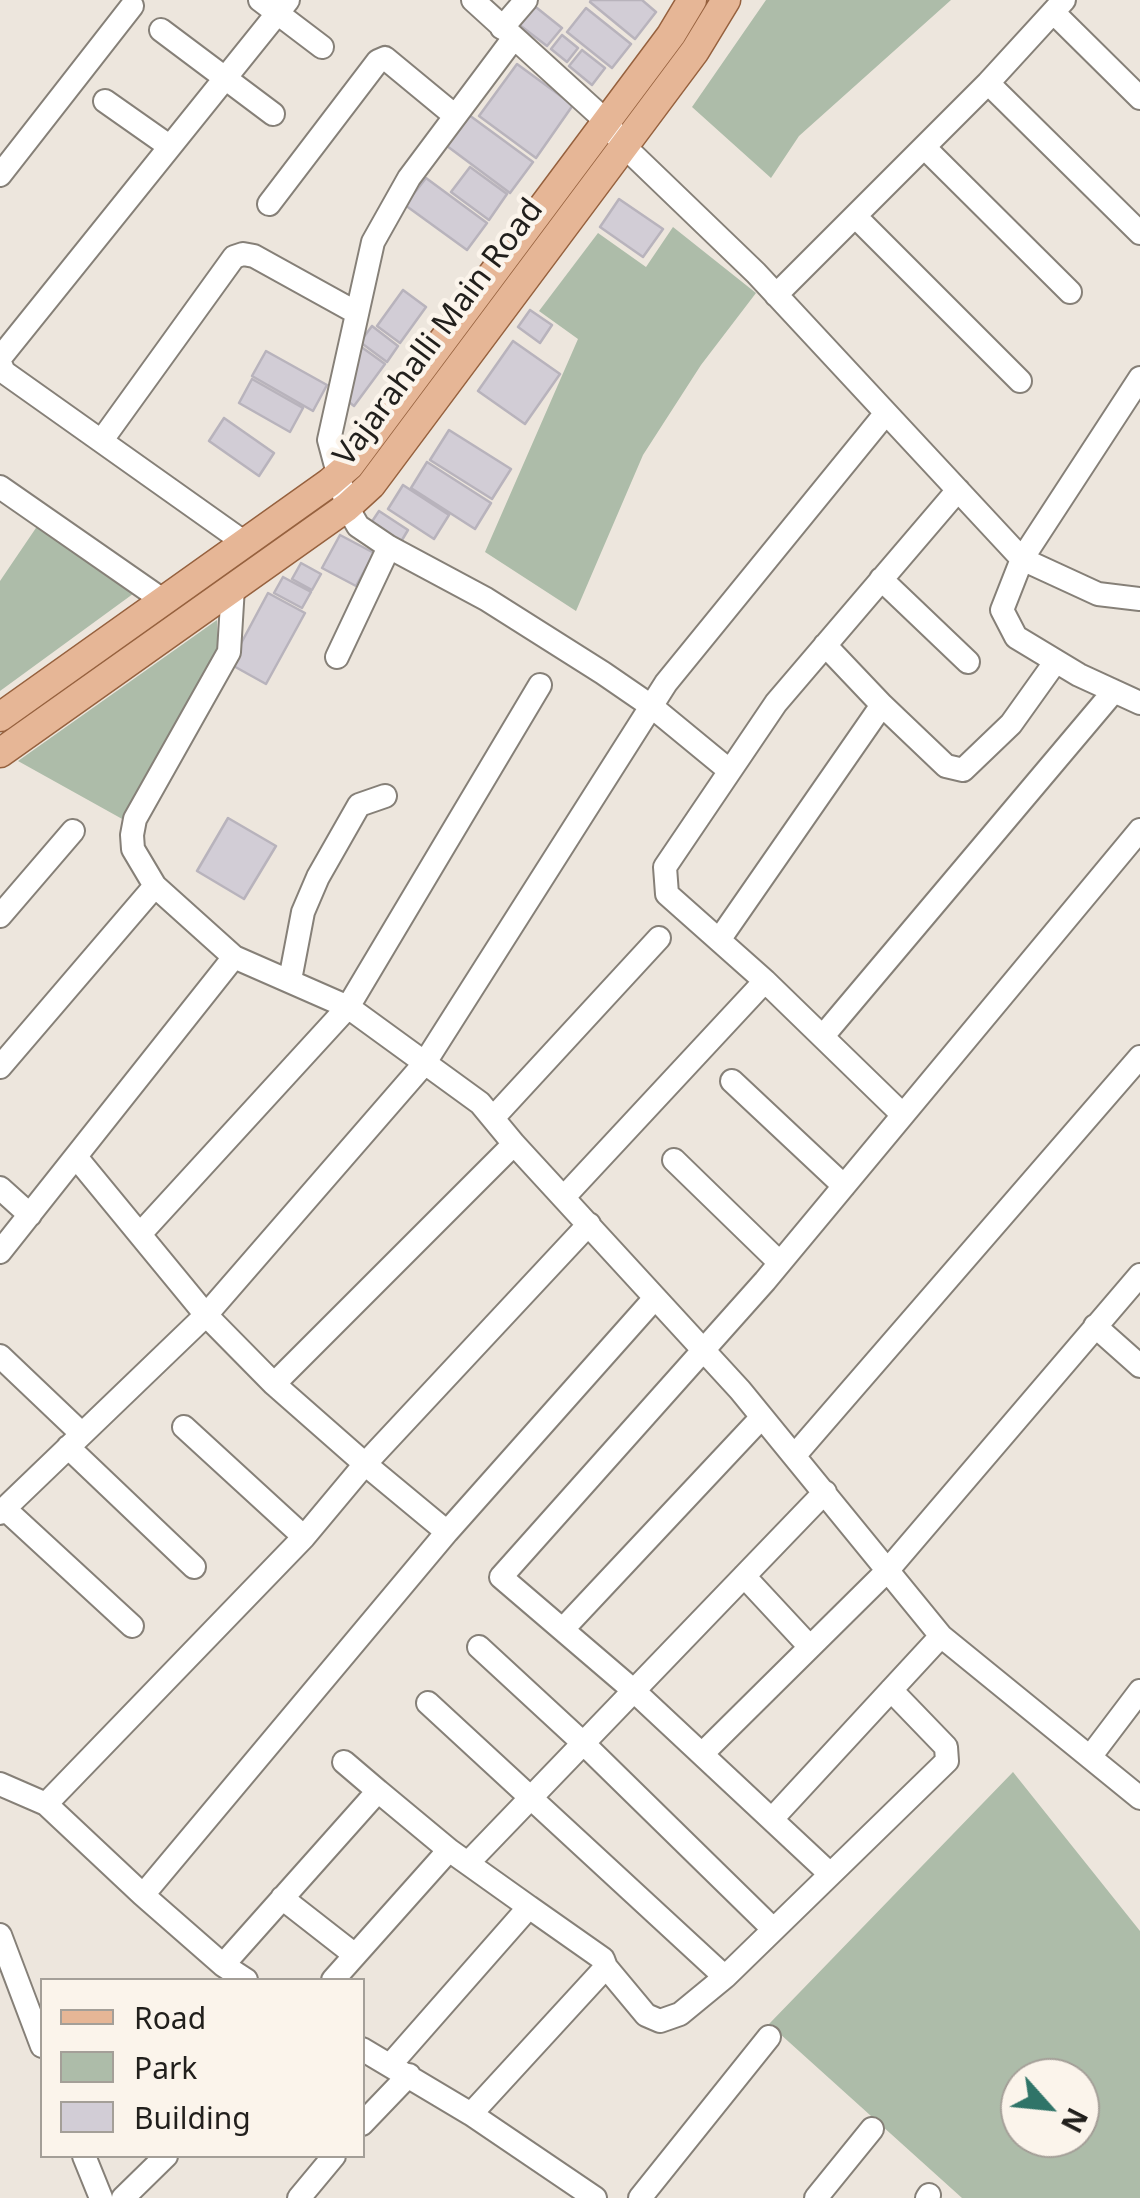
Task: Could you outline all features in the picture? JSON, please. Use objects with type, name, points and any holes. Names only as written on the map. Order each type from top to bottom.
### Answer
[{"type":"main road","name":"Vajarahalli Main Road","points":[[0,718],[350,465],[671,35],[692,0]]},
{"type":"main road","name":"Vajarahalli Main Road","points":[[0,754],[372,485],[695,51],[726,0]]},
{"type":"street","points":[[473,0],[606,122],[624,146],[776,295],[1022,558],[1098,594],[1140,599]]},
{"type":"street","points":[[526,0],[373,242],[329,440],[338,475],[358,526],[389,547],[486,598],[650,706],[730,770]]},
{"type":"street","points":[[245,543],[4,372],[0,361],[225,77],[275,4],[322,47]]},
{"type":"street","points":[[0,175],[132,6]]},
{"type":"street","points":[[776,295],[1059,6],[1140,98]]},
{"type":"street","points":[[161,30],[273,114]]},
{"type":"street","points":[[269,204],[378,61],[385,58],[454,115]]},
{"type":"street","points":[[988,82],[1140,234]]},
{"type":"street","points":[[105,101],[169,146]]},
{"type":"street","points":[[924,147],[1070,292]]},
{"type":"street","points":[[855,216],[1020,382]]},
{"type":"street","points":[[102,440],[234,257],[254,256],[357,313]]},
{"type":"street","points":[[1140,378],[1022,558],[1002,610],[1016,637],[1140,703]]},
{"type":"street","points":[[132,1626],[2,1511],[206,1315],[424,1064],[666,682],[886,413]]},
{"type":"street","points":[[0,486],[164,600]]},
{"type":"street","points":[[903,1115],[765,981],[667,894],[665,867],[776,703],[958,490]]},
{"type":"street","points":[[337,656],[389,547]]},
{"type":"street","points":[[882,579],[968,662]]},
{"type":"street","points":[[233,587],[229,652],[135,819],[132,849],[155,886],[234,957],[348,1007],[480,1102],[795,1455],[941,1636],[1140,1798]]},
{"type":"street","points":[[825,645],[946,766],[963,770],[1011,724],[1056,661]]},
{"type":"street","points":[[141,1233],[348,1007],[540,685]]},
{"type":"street","points":[[823,1036],[1114,691]]},
{"type":"street","points":[[720,940],[882,705]]},
{"type":"street","points":[[290,980],[303,912],[318,877],[359,805],[385,796]]},
{"type":"street","points":[[0,916],[72,830]]},
{"type":"street","points":[[829,1873],[564,1628],[502,1581],[502,1573],[780,1263],[1140,830]]},
{"type":"street","points":[[0,1067],[155,886]]},
{"type":"street","points":[[493,1118],[658,938]]},
{"type":"street","points":[[0,1252],[234,957]]},
{"type":"street","points":[[564,1198],[765,981]]},
{"type":"street","points":[[795,1455],[1140,1057]]},
{"type":"street","points":[[732,1081],[844,1186]]},
{"type":"street","points":[[274,1384],[514,1144]]},
{"type":"street","points":[[76,1158],[206,1315],[274,1384],[447,1532]]},
{"type":"street","points":[[674,1160],[780,1263]]},
{"type":"street","points":[[0,1188],[30,1214]]},
{"type":"street","points":[[46,1804],[304,1537],[365,1464],[589,1224]]},
{"type":"street","points":[[702,1754],[888,1571],[1140,1275]]},
{"type":"street","points":[[143,1895],[447,1532],[656,1298]]},
{"type":"street","points":[[1095,1326],[1140,1366]]},
{"type":"street","points":[[0,1356],[194,1567]]},
{"type":"street","points":[[564,1628],[762,1418]]},
{"type":"street","points":[[184,1427],[304,1537]]},
{"type":"street","points":[[334,1978],[459,1856],[534,1797],[824,1492]]},
{"type":"street","points":[[744,1576],[810,1647]]},
{"type":"street","points":[[772,1819],[941,1636]]},
{"type":"street","points":[[479,1647],[772,1929]]},
{"type":"street","points":[[344,1762],[459,1856],[603,1960],[646,2016],[660,2022],[680,2014],[725,1977],[947,1761],[946,1747],[891,1690]]},
{"type":"street","points":[[1090,1757],[1140,1690]]},
{"type":"street","points":[[428,1702],[725,1977]]},
{"type":"street","points":[[0,1784],[46,1804],[143,1895],[243,1978]]},
{"type":"street","points":[[223,1965],[378,1790]]},
{"type":"street","points":[[282,1898],[355,1955]]},
{"type":"street","points":[[365,2120],[528,1907]]},
{"type":"street","points":[[0,1935],[40,2041]]},
{"type":"street","points":[[471,2114],[606,1967]]},
{"type":"street","points":[[640,2198],[769,2037]]},
{"type":"street","points":[[365,2051],[471,2114],[595,2198]]},
{"type":"street","points":[[816,2198],[872,2130]]},
{"type":"street","points":[[85,2158],[101,2198]]},
{"type":"street","points":[[123,2198],[164,2158]]},
{"type":"street","points":[[299,2198],[332,2158]]},
{"type":"green space","points":[[766,0],[951,0],[799,136],[771,178],[692,107]]},
{"type":"green space","points":[[673,227],[756,293],[701,365],[643,455],[576,611],[485,552],[578,339],[539,311],[598,233],[646,267]]},
{"type":"green space","points":[[40,522],[137,591],[0,691],[0,581]]},
{"type":"green space","points":[[217,620],[218,658],[124,820],[18,761]]},
{"type":"green space","points":[[1013,1772],[1140,1931],[1140,2198],[962,2198],[769,2024]]},
{"type":"building","points":[[591,0],[642,0],[656,12],[635,39]]},
{"type":"building","points":[[532,4],[562,28],[547,46],[517,23]]},
{"type":"building","points":[[586,8],[631,44],[612,68],[567,32]]},
{"type":"building","points":[[562,35],[578,48],[567,62],[551,49]]},
{"type":"building","points":[[582,50],[605,68],[592,85],[569,66]]},
{"type":"building","points":[[517,64],[573,105],[536,158],[479,116]]},
{"type":"building","points":[[469,115],[533,162],[510,193],[447,146]]},
{"type":"building","points":[[470,167],[507,194],[489,220],[451,192]]},
{"type":"building","points":[[426,178],[487,223],[467,250],[405,205]]},
{"type":"building","points":[[619,199],[663,229],[643,257],[600,227]]},
{"type":"building","points":[[403,290],[426,307],[400,343],[377,326]]},
{"type":"building","points":[[530,310],[552,325],[540,343],[518,327]]},
{"type":"building","points":[[372,326],[398,346],[387,362],[360,342]]},
{"type":"building","points":[[513,341],[560,374],[525,424],[478,391]]},
{"type":"building","points":[[360,346],[385,364],[354,406],[345,399]]},
{"type":"building","points":[[266,351],[327,385],[313,411],[252,376]]},
{"type":"building","points":[[252,379],[303,408],[290,432],[239,403]]},
{"type":"building","points":[[224,418],[274,453],[259,476],[209,441]]},
{"type":"building","points":[[449,430],[511,469],[492,499],[430,460]]},
{"type":"building","points":[[427,462],[491,503],[475,529],[411,488]]},
{"type":"building","points":[[403,485],[449,515],[434,539],[388,509]]},
{"type":"building","points":[[379,511],[408,530],[399,545],[369,526]]},
{"type":"building","points":[[340,535],[374,553],[356,586],[322,568]]},
{"type":"building","points":[[301,563],[321,574],[312,590],[292,579]]},
{"type":"building","points":[[283,577],[311,592],[302,608],[274,593]]},
{"type":"building","points":[[268,593],[305,613],[266,684],[230,664]]},
{"type":"building","points":[[228,818],[276,846],[244,899],[197,871]]}]
